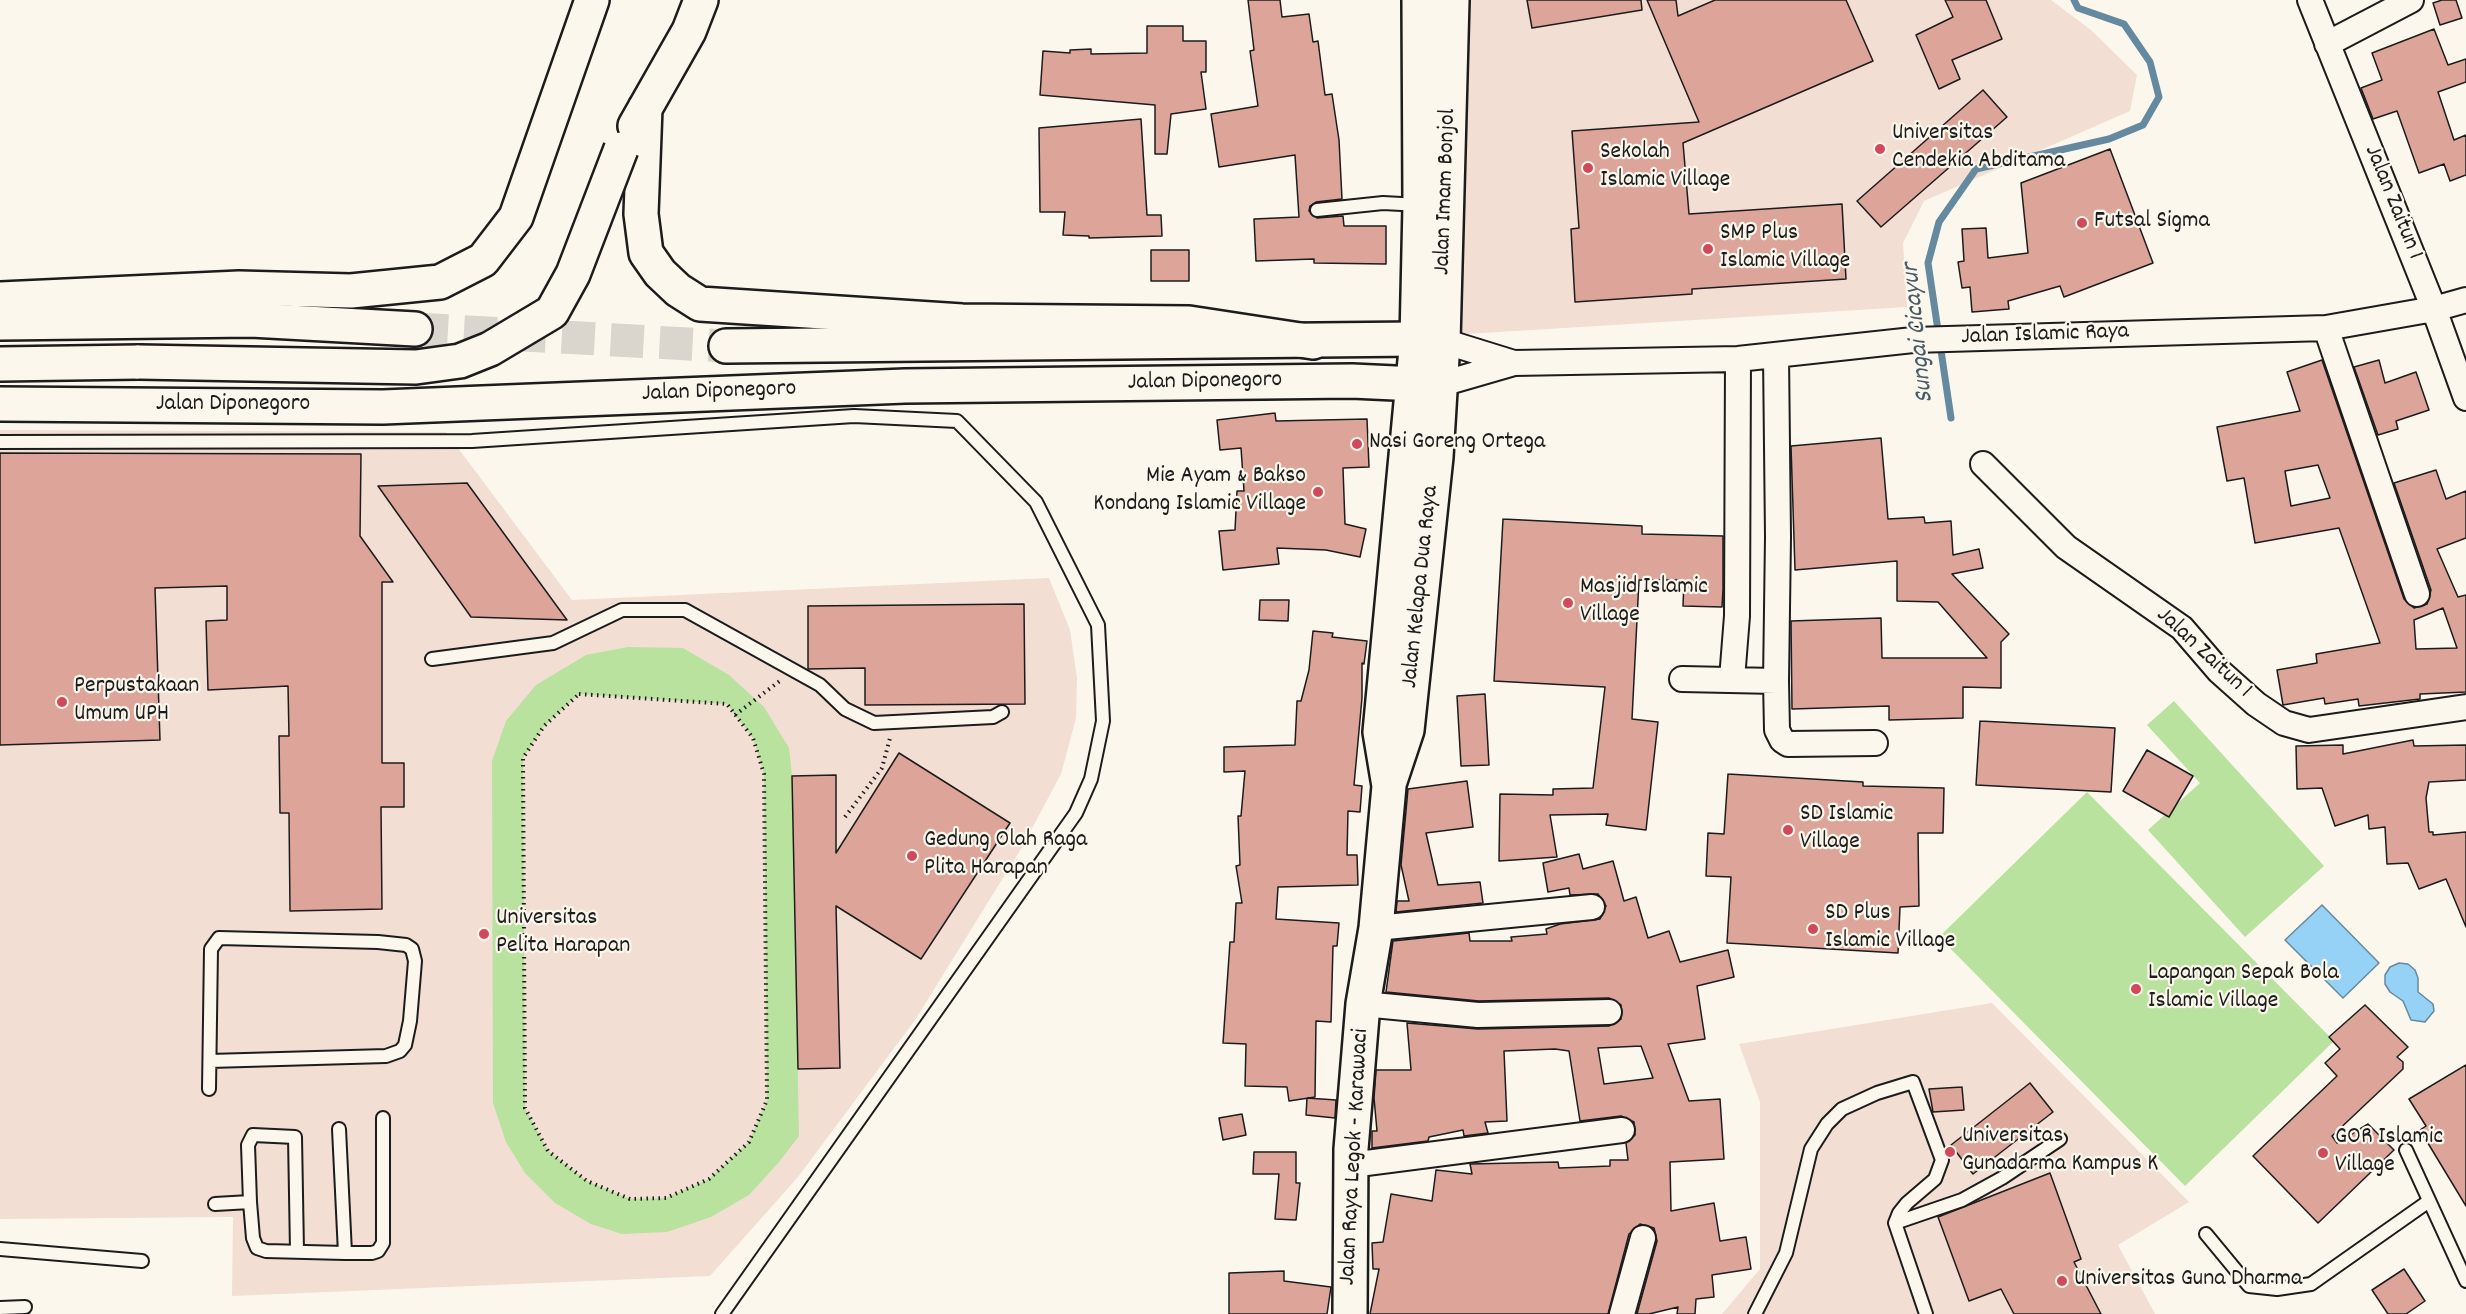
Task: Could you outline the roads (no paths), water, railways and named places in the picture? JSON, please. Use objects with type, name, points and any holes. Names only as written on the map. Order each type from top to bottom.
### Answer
[{"type":"main road","points":[[0,299],[238,288],[351,291],[440,282],[483,260],[516,217],[592,0]]},
{"type":"main road","points":[[0,364],[139,362],[416,367],[460,361],[490,349],[552,312],[573,274],[621,149],[689,31],[701,0]]},
{"type":"main road","points":[[689,31],[714,0]]},
{"type":"main road","name":"Jalan Imam Bonjol","points":[[1419,0],[1420,205],[1430,340]]},
{"type":"main road","name":"Jalan Imam Bonjol","points":[[1425,384],[1430,340],[1452,0]]},
{"type":"main road","points":[[645,108],[641,213],[646,254],[660,273],[678,290],[700,304],[962,321],[1189,323],[1313,342]]},
{"type":"main road","points":[[0,322],[251,320],[415,329]]},
{"type":"main road","name":"Jalan Diponegoro","points":[[726,346],[1430,340]]},
{"type":"main road","name":"Jalan Diponegoro","points":[[0,404],[383,407],[904,386],[1352,381],[1425,384]]},
{"type":"main road","name":"Jalan Kelapa Dua Raya","points":[[1376,928],[1389,786],[1407,730],[1408,592],[1436,457],[1425,384]]},
{"type":"main road","name":"Jalan Raya Legok - Karawaci","points":[[1350,1314],[1351,1165],[1364,1004],[1376,928]]},
{"type":"street","name":"Jalan Zaitun 1","points":[[2310,0],[2434,309],[2466,398]]},
{"type":"street","points":[[2327,44],[2411,0]]},
{"type":"street","name":"Jalan Islamic Raya","points":[[1425,384],[1514,363],[1738,359],[1913,340],[2326,328],[2434,309],[2466,300]]},
{"type":"street","points":[[2326,328],[2417,594]]},
{"type":"street","name":"Jalan Islamic Raya","points":[[1430,340],[1514,363]]},
{"type":"street","points":[[1776,355],[1777,730],[1782,740],[1788,744],[1875,743]]},
{"type":"street","points":[[1732,679],[1737,616],[1738,359]]},
{"type":"street","name":"Jalan Zaitun 1","points":[[1983,464],[2066,547],[2182,628],[2219,671],[2256,704],[2284,723],[2309,730],[2466,707]]},
{"type":"street","points":[[1682,679],[1776,681]]},
{"type":"street","points":[[1376,928],[1592,907]]},
{"type":"street","points":[[1364,1004],[1486,1015],[1609,1012]]},
{"type":"street","points":[[1351,1165],[1622,1130]]},
{"type":"street","points":[[1622,1314],[1643,1239]]},
{"type":"lane","points":[[1317,210],[1383,203],[1420,205]]},
{"type":"lane","points":[[0,442],[472,441],[854,416],[957,421],[1036,502],[1098,625],[1103,721],[1091,779],[1076,813],[722,1314]]},
{"type":"lane","points":[[432,659],[553,643],[622,610],[685,610],[820,685],[845,709],[874,723],[993,717],[1002,712]]},
{"type":"lane","points":[[209,1089],[211,949],[219,938],[378,942],[406,945],[412,949],[415,961],[410,1021],[405,1045],[400,1051],[386,1056],[210,1061]]},
{"type":"lane","points":[[1755,1314],[1786,1253],[1811,1149],[1827,1124],[1842,1109],[1877,1093],[1913,1082],[1942,1160],[1935,1179],[1903,1208],[1895,1223],[1926,1314]]},
{"type":"lane","points":[[297,1251],[295,1137],[253,1135],[248,1145],[250,1202],[253,1238],[257,1248],[297,1251],[372,1253],[378,1251],[383,1243],[383,1118]]},
{"type":"lane","points":[[339,1129],[345,1253]]},
{"type":"lane","points":[[1895,1223],[1972,1194],[2060,1139]]},
{"type":"lane","points":[[2406,1150],[2466,1281]]},
{"type":"lane","points":[[2206,1234],[2249,1286],[2277,1290],[2311,1284],[2429,1201]]},
{"type":"lane","points":[[215,1204],[250,1202]]},
{"type":"lane","points":[[0,1249],[142,1261]]},
{"type":"lane","points":[[0,1308],[25,1307]]},
{"type":"water","points":[[2322,905],[2379,963],[2343,998],[2285,940]]},
{"type":"water","points":[[2399,963],[2408,964],[2415,970],[2418,978],[2418,992],[2433,1004],[2434,1011],[2425,1022],[2411,1020],[2403,1001],[2390,992],[2385,984],[2385,975],[2390,967]]},
{"type":"waterway","name":"Sungai Cicayur","points":[[1951,418],[1928,263],[1939,222],[1976,169],[2109,139],[2143,125],[2159,97],[2150,62],[2124,24],[2078,8],[2074,0]]},
{"type":"tunnel","points":[[415,329],[726,346]]},
{"type":"place","name":"Universitas Cendekia Abditama","points":[[1880,149]]},
{"type":"place","name":"Sekolah Islamic Village","points":[[1588,168]]},
{"type":"place","name":"Futsal Sigma","points":[[2082,223]]},
{"type":"place","name":"SMP Plus Islamic Village","points":[[1708,249]]},
{"type":"place","name":"Nasi Goreng Ortega","points":[[1357,444]]},
{"type":"place","name":"Mie Ayam & Bakso Kondang Islamic Village","points":[[1318,492]]},
{"type":"place","name":"Masjid Islamic Village","points":[[1568,603]]},
{"type":"place","name":"Perpustakaan Umum UPH","points":[[62,702]]},
{"type":"place","name":"SD Islamic Village","points":[[1788,830]]},
{"type":"place","name":"Gedung Olah Raga Plita Harapan","points":[[912,856]]},
{"type":"place","name":"SD Plus Islamic Village","points":[[1813,929]]},
{"type":"place","name":"Universitas Pelita Harapan","points":[[484,934]]},
{"type":"place","name":"Lapangan Sepak Bola Islamic Village","points":[[2136,989]]},
{"type":"place","name":"Universitas Gunadarma Kampus K","points":[[1950,1152]]},
{"type":"place","name":"GOR Islamic Village","points":[[2323,1153]]},
{"type":"place","name":"Universitas Guna Dharma","points":[[2062,1281]]}]
